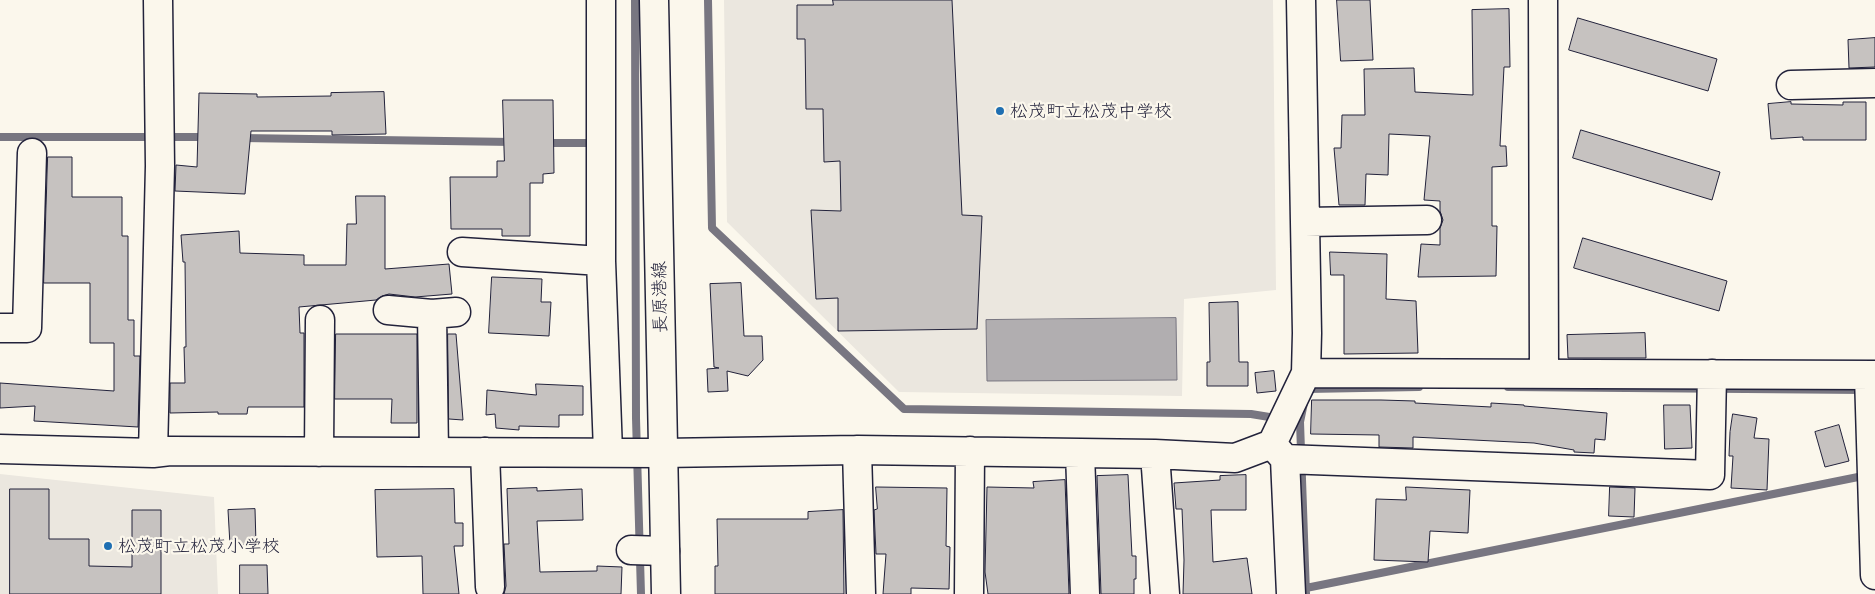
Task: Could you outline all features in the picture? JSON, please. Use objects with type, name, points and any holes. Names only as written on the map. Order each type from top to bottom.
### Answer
[{"type":"street","points":[[153,453],[160,166],[158,0]]},
{"type":"street","points":[[601,0],[601,261],[636,452]]},
{"type":"street","name":"長原港線","points":[[654,0],[636,452],[665,551],[666,594]]},
{"type":"street","points":[[1291,594],[1279,452],[1306,373],[1307,333],[1301,0]]},
{"type":"street","points":[[1543,0],[1544,374]]},
{"type":"street","points":[[1791,85],[1875,83]]},
{"type":"street","points":[[0,328],[27,328],[32,153]]},
{"type":"street","points":[[1305,222],[1427,220]]},
{"type":"street","points":[[462,252],[601,261]]},
{"type":"street","points":[[388,310],[444,313],[434,452]]},
{"type":"street","points":[[319,452],[320,320]]},
{"type":"street","points":[[1306,373],[1872,375],[1875,575]]},
{"type":"street","points":[[0,449],[153,453],[170,451],[636,452],[857,450],[1155,454],[1235,458],[1279,452],[1710,475],[1712,374]]},
{"type":"street","points":[[857,450],[861,594]]},
{"type":"street","points":[[969,594],[970,451]]},
{"type":"street","points":[[485,452],[490,587]]},
{"type":"street","points":[[1080,453],[1085,594]]},
{"type":"street","points":[[1155,454],[1166,594]]},
{"type":"street","points":[[632,550],[665,551]]},
{"type":"shaded area","name":"松茂町立松茂中学校","points":[[724,0],[1273,0],[1276,290],[1184,299],[1182,396],[899,392],[727,222]]},
{"type":"shaded area","points":[[1176,318],[1177,380],[987,381],[986,320]]},
{"type":"shaded area","name":"松茂町立松茂小学校","points":[[0,474],[214,497],[218,594],[0,594]]},
{"type":"building","points":[[833,0],[952,0],[962,215],[982,216],[977,329],[838,331],[838,298],[816,299],[811,210],[841,211],[840,161],[824,162],[823,109],[806,109],[805,39],[797,39],[797,5],[833,5]]},
{"type":"building","points":[[1337,0],[1370,0],[1373,60],[1341,61]]},
{"type":"building","points":[[1509,9],[1510,67],[1504,67],[1500,146],[1506,146],[1507,166],[1492,167],[1492,226],[1497,226],[1496,276],[1418,277],[1421,244],[1440,245],[1440,228],[1443,220],[1440,211],[1440,201],[1424,200],[1430,136],[1389,134],[1388,175],[1366,174],[1365,205],[1339,205],[1334,148],[1341,148],[1342,115],[1365,115],[1364,69],[1414,68],[1415,92],[1473,95],[1472,10]]},
{"type":"building","points":[[1578,18],[1717,59],[1708,91],[1569,50]]},
{"type":"building","points":[[1875,38],[1875,67],[1849,68],[1848,40]]},
{"type":"building","points":[[384,92],[386,134],[332,135],[332,131],[251,131],[245,194],[175,191],[176,165],[197,167],[199,93],[257,94],[257,97],[331,96],[331,93]]},
{"type":"building","points":[[503,100],[553,100],[554,173],[543,174],[543,183],[530,183],[530,236],[502,236],[502,229],[451,229],[450,177],[497,177],[497,161],[504,161]]},
{"type":"building","points":[[1791,102],[1791,104],[1843,105],[1843,102],[1866,102],[1866,140],[1803,140],[1803,137],[1771,139],[1768,104]]},
{"type":"building","points":[[1581,130],[1720,172],[1712,200],[1573,158]]},
{"type":"building","points":[[48,157],[72,157],[72,197],[122,197],[122,236],[128,236],[128,320],[134,320],[134,356],[140,356],[138,427],[34,421],[35,406],[0,408],[0,383],[114,391],[114,343],[90,343],[90,283],[44,283]]},
{"type":"building","points":[[356,196],[385,196],[385,269],[449,264],[452,294],[415,297],[389,294],[376,300],[299,307],[300,333],[304,333],[304,407],[248,407],[247,414],[218,414],[218,412],[170,413],[170,383],[185,383],[185,262],[183,262],[181,235],[239,231],[240,253],[304,255],[304,265],[346,265],[347,224],[356,224]]},
{"type":"building","points":[[1583,238],[1727,281],[1719,311],[1574,268]]},
{"type":"building","points":[[1330,252],[1387,254],[1386,299],[1416,301],[1418,353],[1344,354],[1344,275],[1331,275]]},
{"type":"building","points":[[492,277],[542,279],[541,302],[551,302],[549,336],[489,333]]},
{"type":"building","points":[[741,283],[744,336],[762,336],[763,360],[748,376],[727,371],[728,391],[708,392],[707,369],[719,368],[714,367],[710,284]]},
{"type":"building","points":[[1238,302],[1239,362],[1248,362],[1248,386],[1207,386],[1207,362],[1210,362],[1209,303]]},
{"type":"building","points":[[1645,333],[1646,358],[1568,358],[1567,335]]},
{"type":"building","points":[[336,334],[417,334],[417,423],[391,423],[392,399],[335,399]]},
{"type":"building","points":[[448,334],[456,334],[463,420],[449,419]]},
{"type":"building","points":[[1274,371],[1276,391],[1257,393],[1255,373]]},
{"type":"building","points":[[536,384],[583,386],[583,415],[559,415],[559,427],[519,426],[519,430],[496,428],[495,414],[486,415],[487,390],[536,395]]},
{"type":"building","points":[[1312,400],[1415,401],[1415,403],[1491,407],[1491,403],[1607,413],[1605,440],[1595,439],[1594,453],[1574,452],[1574,450],[1534,443],[1413,437],[1413,448],[1379,447],[1379,435],[1311,434]]},
{"type":"building","points":[[1664,405],[1690,405],[1692,448],[1665,449]]},
{"type":"building","points":[[1733,414],[1757,418],[1754,438],[1769,439],[1767,490],[1731,488],[1733,456],[1729,456]]},
{"type":"building","points":[[1839,425],[1849,461],[1825,467],[1815,432]]},
{"type":"building","points":[[1128,475],[1132,556],[1136,556],[1134,594],[1101,594],[1097,476]]},
{"type":"building","points":[[1246,475],[1246,510],[1211,510],[1213,562],[1247,558],[1252,594],[1183,594],[1182,509],[1176,509],[1174,483],[1220,480],[1220,476]]},
{"type":"building","points":[[1065,480],[1069,594],[988,594],[985,572],[987,487],[1034,488],[1033,482]]},
{"type":"building","points":[[876,487],[947,488],[946,546],[950,547],[949,589],[911,588],[911,594],[883,594],[886,554],[876,554],[874,510],[877,509]]},
{"type":"building","points":[[1406,487],[1470,490],[1468,533],[1430,531],[1428,562],[1374,560],[1376,499],[1406,500]]},
{"type":"building","points":[[1610,487],[1635,488],[1634,517],[1609,516]]},
{"type":"building","points":[[537,488],[537,491],[582,489],[583,520],[537,521],[540,572],[597,571],[597,566],[622,567],[621,594],[504,594],[506,586],[504,544],[509,544],[507,489]]},
{"type":"building","points":[[10,489],[49,489],[49,539],[89,539],[89,566],[132,567],[132,510],[161,510],[161,594],[10,594]]},
{"type":"building","points":[[454,489],[455,523],[463,523],[463,546],[454,546],[459,594],[423,594],[422,556],[377,557],[375,490]]},
{"type":"building","points":[[255,509],[256,544],[230,545],[228,510]]},
{"type":"building","points":[[843,510],[844,594],[715,594],[715,566],[718,566],[717,519],[808,519],[808,512]]},
{"type":"building","points":[[240,565],[267,565],[268,594],[240,594]]},
{"type":"waterway","points":[[635,0],[636,418],[641,594]]},
{"type":"waterway","points":[[708,0],[712,228],[904,409],[1251,414],[1300,422],[1304,403]]},
{"type":"waterway","points":[[0,137],[208,137]]},
{"type":"waterway","points":[[242,138],[513,142]]},
{"type":"waterway","points":[[544,143],[586,143]]},
{"type":"waterway","points":[[1307,389],[1419,387]]},
{"type":"waterway","points":[[1508,387],[1864,390]]},
{"type":"waterway","points":[[1300,422],[1306,594]]},
{"type":"waterway","points":[[1306,588],[1868,475]]},
{"type":"place","name":"松茂町立松茂中学校","points":[[1000,111]]},
{"type":"place","name":"松茂町立松茂小学校","points":[[108,546]]}]
